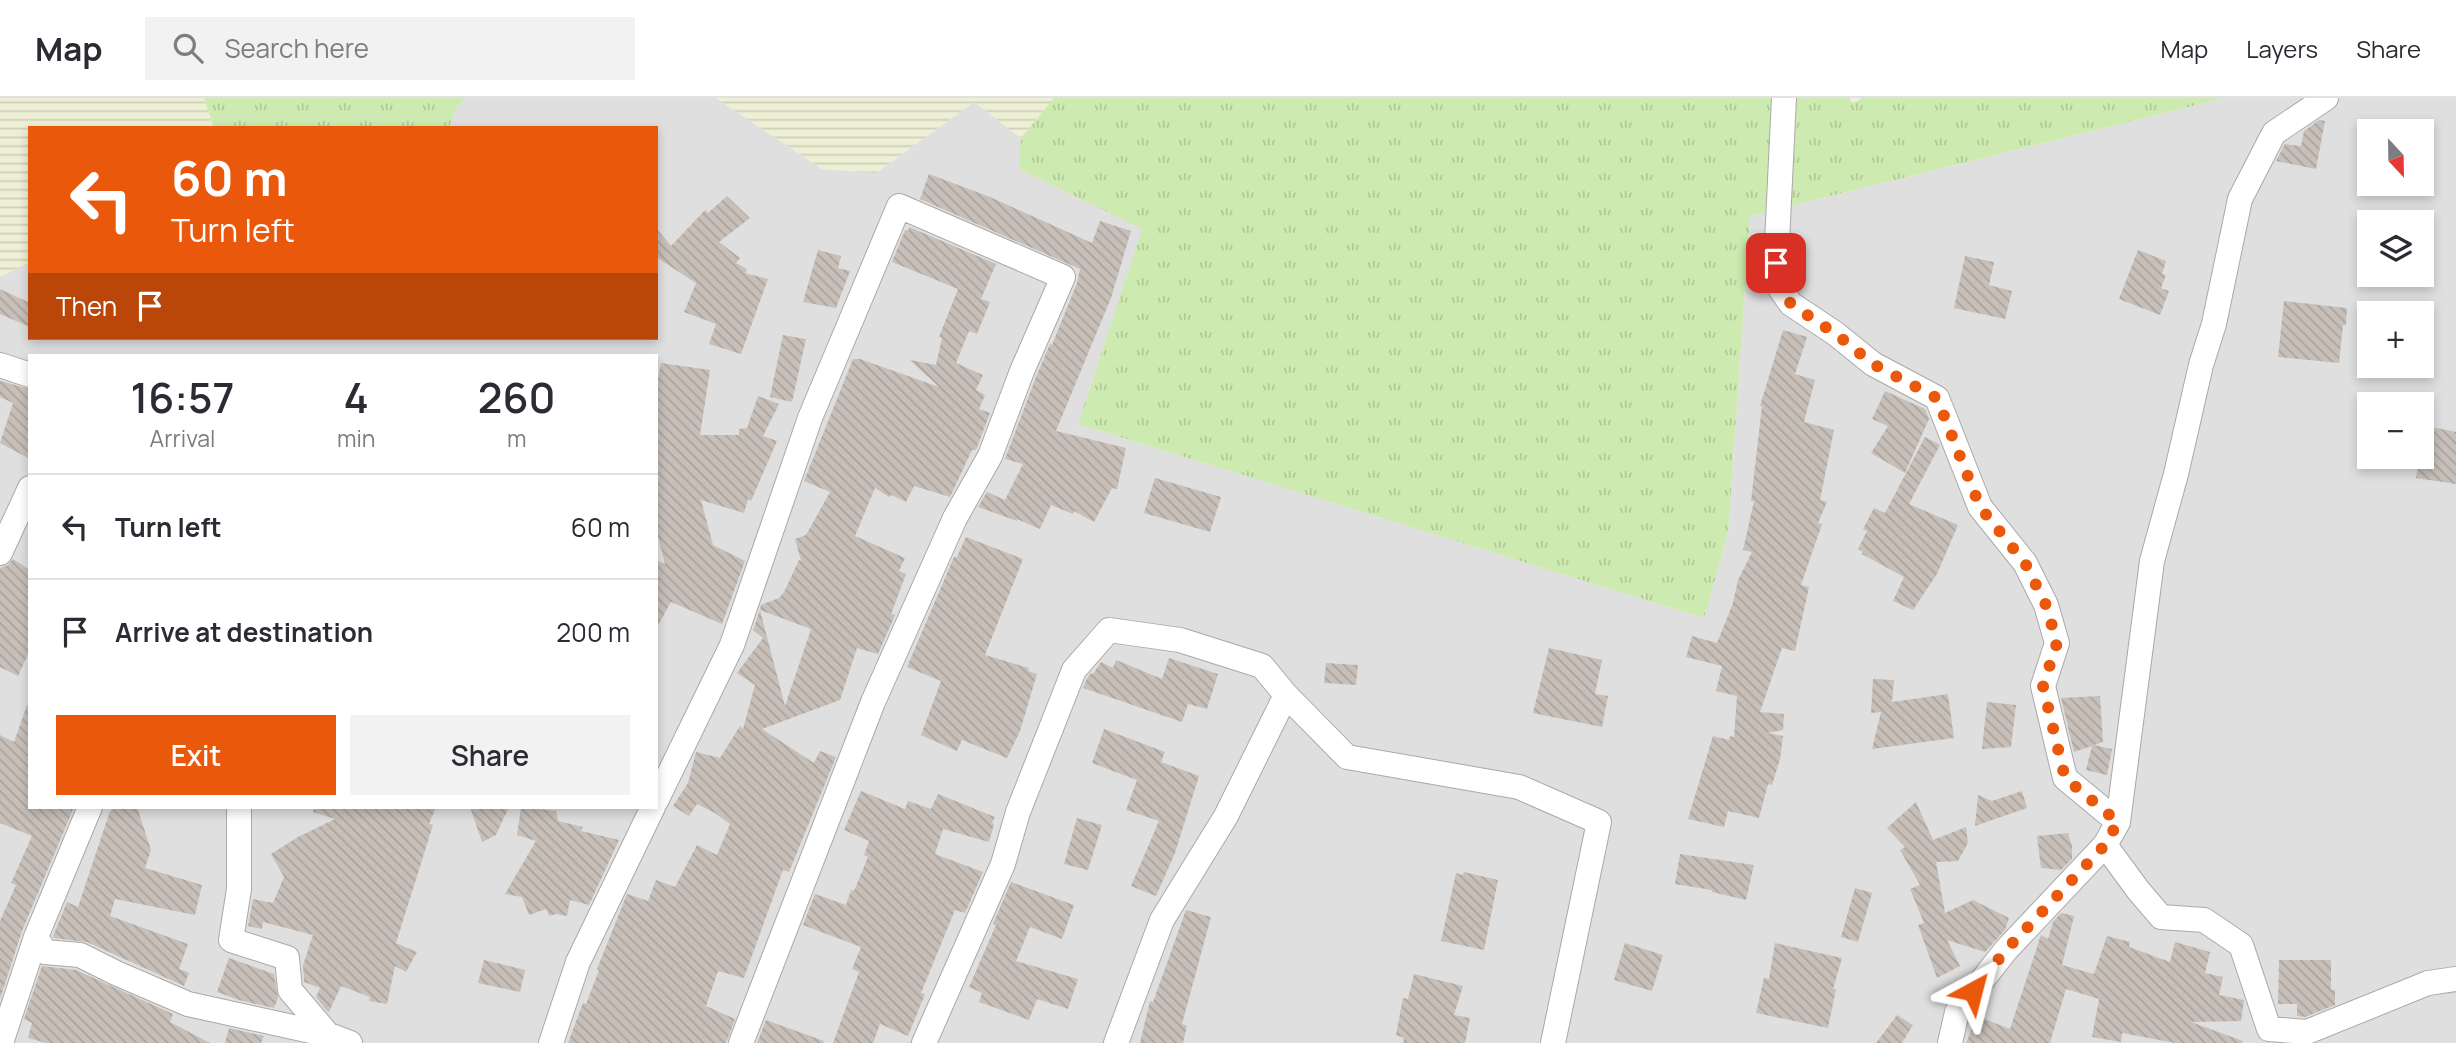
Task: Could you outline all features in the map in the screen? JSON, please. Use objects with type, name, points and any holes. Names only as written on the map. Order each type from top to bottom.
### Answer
[{"type":"street","points":[[1784,98],[1776,263],[1781,290],[1791,304],[1836,334],[1873,364],[1937,398],[1980,507],[2025,563],[2046,605],[2057,643],[2043,686],[2065,778],[2118,822]]},
{"type":"street","points":[[1950,1043],[1957,1012],[2006,950],[2105,845],[2118,822],[2152,561],[2176,474],[2201,365],[2214,324],[2240,199],[2274,133],[2326,98]]},
{"type":"street","points":[[658,797],[732,645],[810,418],[899,206],[1063,277],[1022,371],[990,456],[954,518],[873,702],[741,1043]]},
{"type":"street","points":[[0,365],[28,374]]},
{"type":"street","points":[[0,553],[28,492]]},
{"type":"street","points":[[924,1043],[1003,864],[1018,812],[1074,670],[1109,630],[1180,640],[1262,666],[1286,695],[1347,757],[1519,787],[1599,822],[1553,1043]]},
{"type":"street","points":[[1116,1043],[1162,920],[1226,816],[1286,695]]},
{"type":"street","points":[[1,1043],[36,937],[89,809]]},
{"type":"street","points":[[239,809],[239,889],[231,940],[287,958],[290,990],[338,1040]]},
{"type":"street","points":[[551,1043],[578,962],[652,809]]},
{"type":"street","points":[[2105,845],[2161,917],[2204,920],[2241,945],[2269,1029],[2307,1032],[2428,983],[2456,979]]},
{"type":"street","points":[[36,937],[45,952],[80,955],[188,1004],[338,1040]]},
{"type":"shaded area","points":[[465,98],[716,98],[822,169],[876,173],[974,102],[1021,138],[1019,169],[1142,229],[1078,424],[1704,618],[1728,533],[1750,216],[2225,98],[2456,98],[2456,1043],[0,1043],[0,277],[28,263],[28,340],[658,340],[658,126],[450,126],[455,110]]},
{"type":"green space","points":[[0,98],[204,98],[213,126],[28,126],[28,263],[0,277]]},
{"type":"green space","points":[[204,98],[465,98],[455,110],[450,126],[213,126]]},
{"type":"green space","points":[[716,98],[1054,98],[1021,138],[974,102],[876,173],[822,169]]},
{"type":"green space","points":[[1054,98],[1849,98],[1853,103],[1862,98],[2225,98],[1750,216],[1728,533],[1704,618],[1078,424],[1142,229],[1019,169],[1021,138]]},
{"type":"building","points":[[2319,120],[2325,121],[2316,169],[2276,161],[2285,144],[2301,146],[2304,131]]},
{"type":"building","points":[[929,174],[990,197],[1092,243],[1100,221],[1131,231],[1111,298],[1056,431],[1126,448],[1117,489],[1112,488],[1094,522],[1074,511],[1073,514],[1051,505],[1040,529],[978,507],[987,492],[1005,500],[1023,464],[1005,459],[1036,377],[1077,283],[1080,269],[920,199]]},
{"type":"building","points":[[727,196],[750,218],[719,242],[740,258],[736,263],[747,269],[745,273],[768,279],[741,354],[709,344],[716,324],[684,312],[696,283],[658,258],[658,230],[671,246],[705,210],[708,213]]},
{"type":"building","points":[[909,227],[996,264],[981,299],[990,302],[977,334],[969,331],[956,363],[983,375],[976,390],[985,395],[979,409],[990,413],[976,450],[972,450],[950,497],[914,486],[906,502],[891,495],[889,497],[875,488],[855,536],[905,558],[899,571],[906,574],[891,614],[895,615],[878,654],[857,648],[840,700],[762,729],[814,763],[820,751],[836,757],[789,872],[783,870],[744,978],[718,971],[706,1006],[735,1019],[726,1043],[568,1043],[583,1003],[586,1004],[627,894],[648,901],[656,880],[675,887],[697,845],[717,855],[730,824],[697,804],[689,816],[673,806],[688,783],[696,752],[720,758],[740,726],[743,729],[755,685],[737,673],[763,638],[753,630],[761,605],[779,598],[784,592],[799,560],[801,561],[795,539],[806,535],[830,492],[804,481],[853,359],[860,359],[939,387],[910,360],[936,365],[942,338],[939,337],[958,289],[892,262],[905,230],[908,231]],"holes":[[[760,610],[811,629],[785,706]]]},
{"type":"building","points":[[818,250],[841,256],[838,268],[850,271],[836,308],[803,302]]},
{"type":"building","points":[[2138,250],[2166,261],[2162,274],[2166,275],[2161,288],[2169,291],[2160,315],[2119,299]]},
{"type":"building","points":[[1965,256],[1994,262],[1989,285],[2012,291],[2005,319],[1954,308]]},
{"type":"building","points":[[0,289],[28,302],[28,326],[0,314]]},
{"type":"building","points":[[2284,301],[2347,308],[2339,363],[2278,357]]},
{"type":"building","points":[[1783,330],[1807,337],[1795,374],[1815,380],[1804,422],[1834,430],[1820,500],[1827,502],[1818,523],[1822,524],[1801,585],[1809,587],[1795,651],[1782,648],[1760,712],[1784,714],[1783,730],[1767,733],[1783,736],[1780,759],[1772,785],[1768,784],[1759,818],[1728,811],[1724,827],[1688,819],[1713,736],[1729,740],[1730,736],[1734,737],[1737,696],[1716,691],[1722,666],[1686,657],[1692,636],[1717,643],[1733,603],[1738,580],[1752,552],[1743,550],[1754,501],[1751,501],[1760,406]]},
{"type":"building","points":[[783,335],[806,339],[792,402],[770,397]]},
{"type":"building","points":[[661,363],[710,370],[700,435],[739,435],[739,429],[747,428],[758,396],[779,404],[763,436],[777,441],[751,501],[748,499],[744,513],[701,500],[713,545],[745,561],[722,624],[671,602],[658,625],[658,561],[665,564],[658,537],[658,379]]},
{"type":"building","points":[[0,381],[28,388],[28,458],[0,443],[13,403],[0,397]]},
{"type":"building","points":[[1885,391],[1925,409],[1929,419],[1905,473],[1871,453],[1888,426],[1872,419]]},
{"type":"building","points":[[2434,427],[2456,432],[2456,484],[2416,478],[2417,469],[2434,469]]},
{"type":"building","points":[[1925,437],[1940,445],[1909,504],[1958,525],[1937,574],[1913,610],[1893,601],[1904,577],[1862,554],[1858,549],[1867,531],[1863,529],[1874,508],[1885,513]]},
{"type":"building","points":[[1155,478],[1221,497],[1210,532],[1144,513]]},
{"type":"building","points":[[966,537],[1023,559],[985,655],[1029,668],[1028,671],[1037,674],[1020,731],[1007,758],[962,740],[957,751],[921,735],[941,681],[907,667],[954,557],[957,557]]},
{"type":"building","points":[[13,559],[28,569],[28,654],[18,676],[0,667],[0,568]]},
{"type":"building","points":[[1549,648],[1602,660],[1595,694],[1608,696],[1602,727],[1533,713]]},
{"type":"building","points":[[1169,658],[1218,674],[1207,709],[1188,704],[1182,722],[1083,688],[1087,678],[1101,662],[1113,668],[1116,660],[1162,679]]},
{"type":"building","points":[[1326,663],[1358,665],[1356,685],[1324,683]]},
{"type":"building","points":[[1873,679],[1894,680],[1892,702],[1948,694],[1954,738],[1872,749],[1881,712],[1871,713]]},
{"type":"building","points":[[2100,696],[2103,742],[2094,745],[2112,749],[2107,775],[2086,770],[2092,746],[2074,752],[2061,698]]},
{"type":"building","points":[[1987,702],[2016,705],[2011,747],[1982,749]]},
{"type":"building","points":[[28,705],[28,809],[73,809],[22,931],[0,999],[0,921],[16,885],[11,883],[32,836],[0,823],[0,735],[14,742]]},
{"type":"building","points":[[1104,729],[1165,752],[1161,762],[1199,776],[1175,853],[1156,896],[1131,886],[1159,821],[1126,810],[1137,780],[1092,763]]},
{"type":"building","points":[[861,791],[905,809],[908,801],[931,809],[938,794],[995,817],[989,842],[943,829],[935,854],[983,872],[965,913],[955,910],[921,993],[925,994],[908,1036],[880,1024],[873,1043],[833,1043],[859,972],[852,969],[861,947],[803,925],[815,894],[846,905],[851,890],[854,891],[868,857],[864,855],[869,841],[844,830]]},
{"type":"building","points":[[2022,791],[2027,808],[1975,826],[1978,795],[1992,801]]},
{"type":"building","points":[[1916,802],[1933,840],[1966,827],[1968,843],[1958,861],[1936,862],[1945,913],[1973,900],[2009,918],[2005,930],[1985,952],[1947,940],[1960,966],[1937,978],[1918,925],[1924,923],[1910,889],[1920,885],[1900,850],[1905,847],[1887,828]]},
{"type":"building","points":[[138,809],[151,850],[145,868],[202,885],[195,915],[115,899],[110,916],[188,944],[179,969],[189,973],[184,986],[87,942],[53,936],[67,902],[78,907],[110,811]]},
{"type":"building","points":[[314,809],[435,809],[429,824],[433,825],[396,943],[417,952],[406,972],[395,966],[387,1004],[369,1001],[370,997],[341,986],[329,1012],[327,1011],[316,997],[320,988],[304,982],[303,965],[313,935],[263,922],[262,929],[248,926],[253,899],[273,903],[284,877],[271,854],[335,819],[313,812]]},
{"type":"building","points":[[471,809],[508,809],[496,835],[482,842]]},
{"type":"building","points":[[521,809],[538,809],[556,811],[558,821],[583,827],[581,831],[619,840],[589,905],[570,900],[567,916],[549,916],[546,909],[529,915],[522,897],[505,894],[536,841],[517,835]]},
{"type":"building","points":[[1077,818],[1102,825],[1088,870],[1064,864]]},
{"type":"building","points":[[2068,833],[2072,859],[2061,870],[2041,868],[2037,836]]},
{"type":"building","points":[[1680,854],[1754,865],[1746,900],[1712,890],[1675,884]]},
{"type":"building","points":[[1464,872],[1498,880],[1484,950],[1441,941],[1456,873],[1463,875]]},
{"type":"building","points":[[1011,882],[1074,905],[1062,939],[1030,927],[1016,961],[1078,979],[1068,1009],[1037,999],[1029,1020],[979,1002],[982,993],[969,987]]},
{"type":"building","points":[[1855,888],[1872,893],[1858,942],[1841,937]]},
{"type":"building","points":[[1186,910],[1211,917],[1182,1024],[1187,1026],[1183,1043],[1140,1043],[1150,1001],[1153,1002]]},
{"type":"building","points":[[2061,913],[2074,916],[2062,965],[2094,974],[2107,936],[2130,942],[2129,947],[2170,962],[2175,942],[2210,952],[2205,973],[2223,977],[2219,995],[2244,1000],[2241,1021],[2191,1022],[2243,1041],[2242,1043],[2175,1043],[2122,1033],[2121,1042],[2092,1037],[2099,999],[2066,989],[2050,1043],[1966,1043],[1977,1016],[2010,1029],[2041,935],[2048,939],[2053,922]]},
{"type":"building","points":[[1625,943],[1663,955],[1652,991],[1614,980]]},
{"type":"building","points":[[1775,943],[1842,958],[1833,989],[1836,989],[1828,1028],[1756,1013],[1764,978],[1769,979]]},
{"type":"building","points":[[229,958],[274,974],[278,998],[274,1008],[217,992]]},
{"type":"building","points":[[484,960],[525,970],[520,992],[478,983]]},
{"type":"building","points":[[2279,960],[2331,960],[2331,990],[2335,990],[2335,1005],[2305,1017],[2297,1016],[2297,1004],[2278,1004]]},
{"type":"building","points":[[42,966],[76,970],[173,1014],[170,1022],[210,1043],[46,1043],[28,1038],[32,1023],[24,1019]]},
{"type":"building","points":[[1414,974],[1463,986],[1454,1015],[1470,1018],[1465,1043],[1403,1043],[1404,1038],[1396,1035],[1403,998],[1408,999]]},
{"type":"building","points":[[1897,1015],[1913,1025],[1902,1043],[1876,1043]]},
{"type":"building","points":[[766,1020],[824,1041],[757,1043]]},
{"type":"building","points":[[229,1028],[264,1036],[261,1043],[225,1043]]},
{"type":"route","points":[[1776,263],[1781,290],[1791,304],[1836,334],[1873,364],[1937,398],[1980,507],[2025,563],[2046,605],[2057,643],[2043,686],[2065,778],[2118,822],[2105,845],[2006,950],[1973,991]]}]
